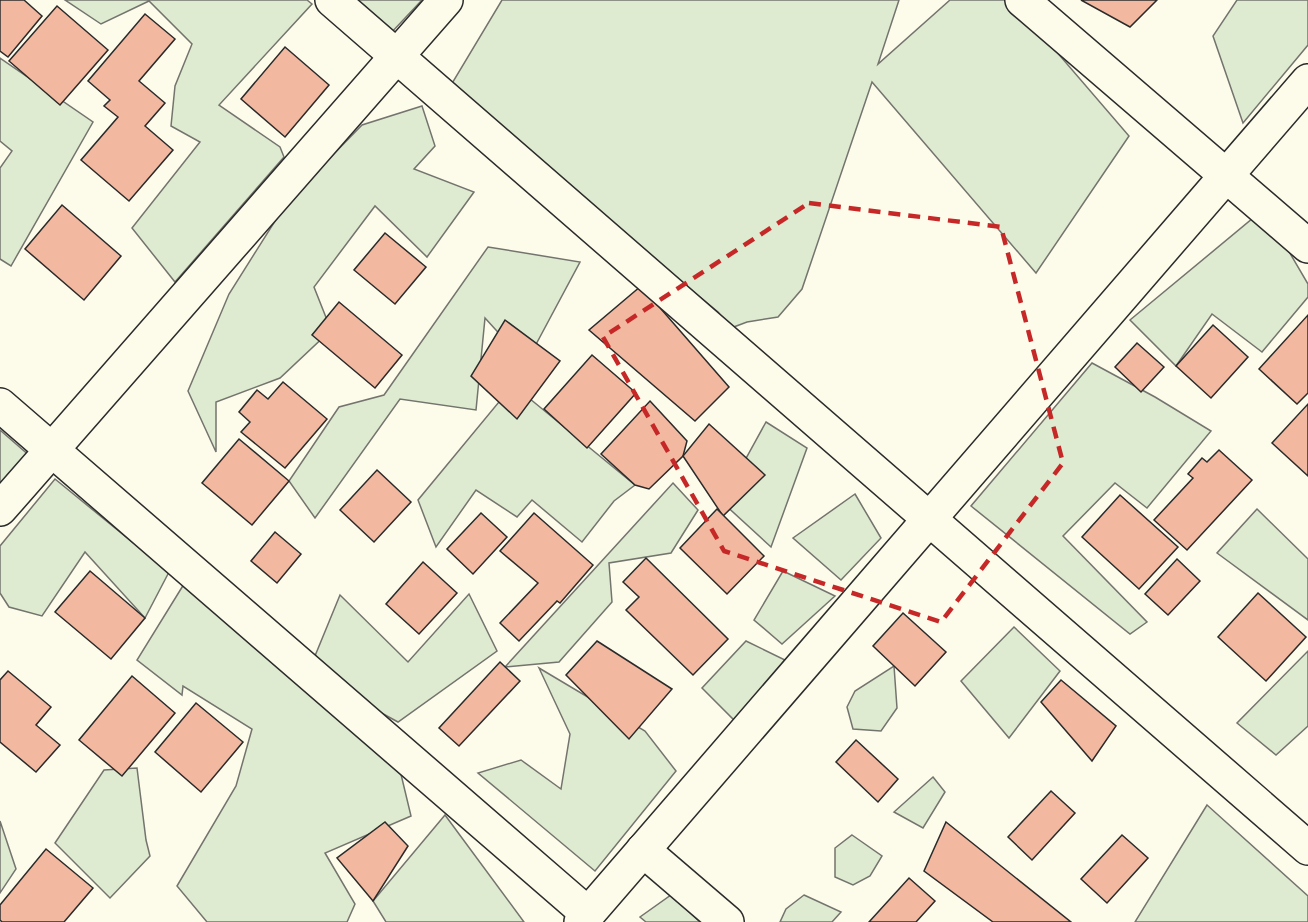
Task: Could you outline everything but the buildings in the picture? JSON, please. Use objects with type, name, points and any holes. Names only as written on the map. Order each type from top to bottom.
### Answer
[{"type":"street","points":[[332,0],[1308,848]]},
{"type":"street","points":[[0,509],[446,0]]},
{"type":"street","points":[[1022,0],[1308,246]]},
{"type":"street","points":[[0,405],[584,918],[1308,81]]},
{"type":"street","points":[[643,850],[728,922]]},
{"type":"highlighted area","points":[[809,203],[1001,227],[1063,463],[941,622],[724,551],[603,337]]},
{"type":"green space","points":[[65,0],[307,0],[312,4],[219,105],[280,147],[284,157],[175,282],[132,228],[200,142],[171,126],[175,86],[192,44],[149,1],[101,24]]},
{"type":"green space","points":[[348,0],[422,0],[390,34]]},
{"type":"green space","points":[[502,0],[899,0],[878,64],[950,0],[1012,0],[1129,136],[1036,273],[872,82],[802,289],[778,317],[747,322],[731,328],[718,312],[448,90]]},
{"type":"green space","points":[[1237,0],[1308,0],[1308,45],[1243,123],[1213,36]]},
{"type":"green space","points":[[0,58],[93,122],[11,266],[0,259],[0,168],[12,151],[0,141]]},
{"type":"green space","points":[[422,106],[435,146],[414,169],[474,192],[427,257],[375,206],[314,287],[331,330],[280,378],[216,402],[216,452],[188,391],[229,294],[287,202],[362,125]]},
{"type":"green space","points":[[1264,209],[1308,284],[1308,297],[1262,352],[1212,314],[1176,366],[1130,320]]},
{"type":"green space","points":[[488,247],[580,262],[526,363],[485,318],[476,410],[400,399],[315,518],[289,481],[339,407],[384,395]]},
{"type":"green space","points":[[1092,363],[1211,431],[1147,508],[1115,483],[1063,536],[1147,622],[1130,634],[971,506]]},
{"type":"green space","points":[[513,385],[635,485],[614,501],[582,542],[532,500],[517,517],[476,490],[436,547],[418,500]]},
{"type":"green space","points":[[766,422],[807,448],[771,547],[722,502]]},
{"type":"green space","points":[[0,430],[39,464],[0,493]]},
{"type":"green space","points":[[55,479],[169,572],[145,618],[85,552],[42,616],[9,607],[0,593],[0,546]]},
{"type":"green space","points":[[673,483],[698,510],[671,553],[609,563],[612,602],[559,662],[505,667]]},
{"type":"green space","points":[[855,494],[881,538],[841,580],[793,538]]},
{"type":"green space","points":[[1257,509],[1308,559],[1308,620],[1217,553]]},
{"type":"green space","points":[[783,571],[835,596],[782,644],[754,620]]},
{"type":"green space","points":[[184,584],[399,766],[411,816],[325,853],[355,904],[347,922],[207,922],[177,886],[236,786],[252,729],[183,686],[182,695],[137,660]]},
{"type":"green space","points":[[469,594],[497,651],[398,722],[308,673],[340,595],[408,662]]},
{"type":"green space","points":[[1014,627],[1060,671],[1009,738],[961,681]]},
{"type":"green space","points":[[746,641],[785,660],[737,723],[702,688]]},
{"type":"green space","points":[[1308,651],[1308,726],[1276,755],[1237,723]]},
{"type":"green space","points":[[894,666],[897,708],[881,731],[853,729],[847,707],[855,691]]},
{"type":"green space","points":[[539,668],[645,731],[676,771],[595,871],[478,773],[521,760],[561,789],[570,734]]},
{"type":"green space","points":[[137,768],[150,856],[110,898],[55,843],[104,770]]},
{"type":"green space","points":[[933,777],[945,792],[923,828],[894,812]]},
{"type":"green space","points":[[1207,805],[1308,896],[1308,922],[1135,922]]},
{"type":"green space","points":[[445,815],[524,922],[386,922],[373,901]]},
{"type":"green space","points":[[0,821],[16,869],[0,893]]},
{"type":"green space","points":[[852,835],[882,856],[870,876],[853,885],[835,877],[835,848]]},
{"type":"green space","points":[[671,895],[700,922],[646,922],[640,917]]},
{"type":"green space","points":[[804,895],[841,912],[832,922],[780,922],[786,909]]}]
